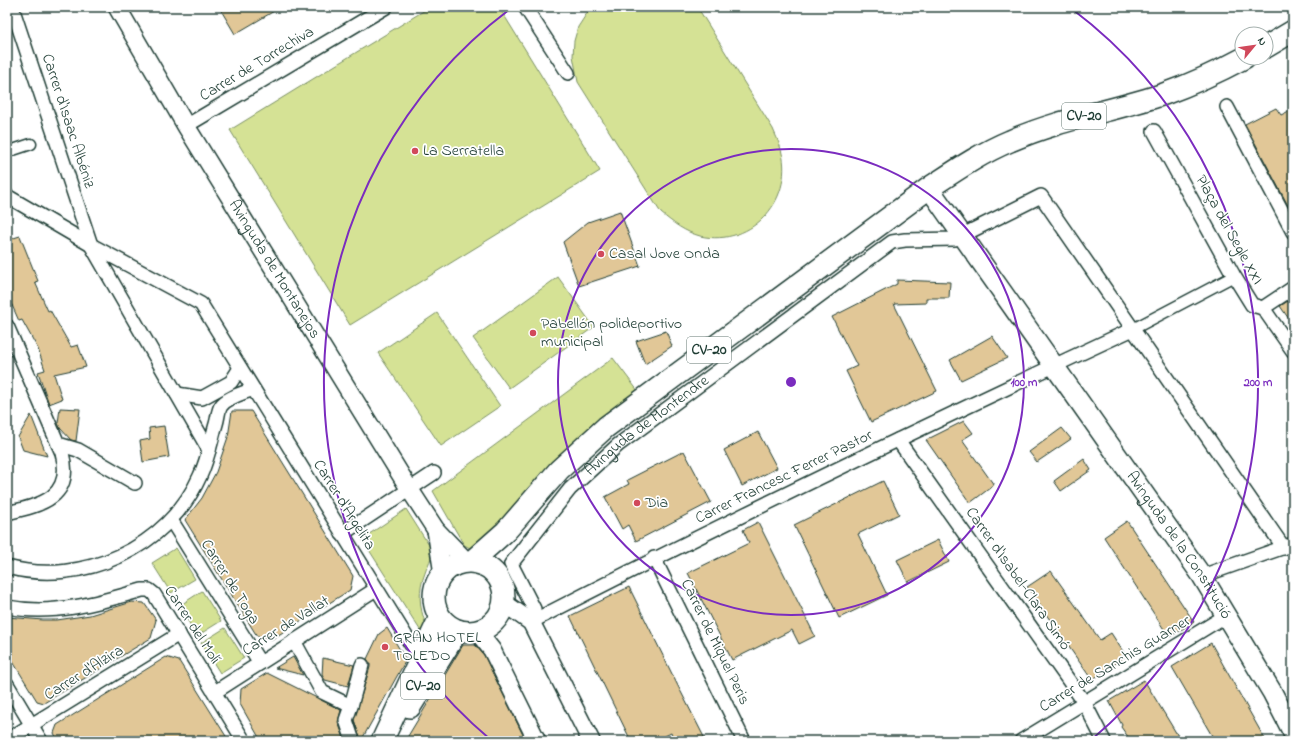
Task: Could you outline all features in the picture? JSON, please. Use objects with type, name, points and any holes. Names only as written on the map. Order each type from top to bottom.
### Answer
[{"type":"main road","points":[[1274,42],[1293,31]]},
{"type":"main road","name":"CV-20","points":[[929,188],[976,157],[1011,140],[1060,123],[1163,94],[1213,74],[1234,63]]},
{"type":"main road","name":"Avinguda de la Constitució","points":[[929,188],[1202,576],[1227,615],[1293,733]]},
{"type":"main road","name":"Avinguda de Montendre","points":[[469,562],[506,531],[559,470],[606,427],[929,188]]},
{"type":"main road","name":"Avinguda de Montendre","points":[[491,570],[506,531]]},
{"type":"main road","points":[[469,562],[482,564],[491,570],[499,579],[503,591],[504,603]]},
{"type":"main road","name":"CV-20","points":[[442,574],[458,564],[469,562]]},
{"type":"main road","points":[[442,574],[434,595],[435,606],[440,616],[448,625],[468,631]]},
{"type":"main road","name":"CV-20","points":[[388,741],[468,631],[487,628],[501,613],[504,603]]},
{"type":"main road","name":"CV-20","points":[[382,741],[440,616]]},
{"type":"street","name":"Carrer d'Isaac Albéniz","points":[[12,7],[91,245]]},
{"type":"street","name":"Avinguda de Montanejos","points":[[117,7],[186,126],[410,490],[436,530],[469,562]]},
{"type":"street","name":"Carrer de Torrechiva","points":[[186,126],[386,7]]},
{"type":"street","points":[[525,7],[568,73]]},
{"type":"street","points":[[1227,107],[1293,232]]},
{"type":"street","name":"Plaça del Segle XXI","points":[[1154,131],[1234,276],[1252,305],[1263,308],[1293,288]]},
{"type":"street","points":[[7,152],[32,144]]},
{"type":"street","points":[[7,185],[11,198]]},
{"type":"street","points":[[964,236],[1041,196],[1133,329],[1289,546],[1202,576]]},
{"type":"street","name":"Carrer d'Argelita","points":[[11,198],[91,245],[201,304],[420,660]]},
{"type":"street","name":"Avinguda de Montendre","points":[[531,622],[534,609],[511,564],[570,488],[618,445],[892,242],[905,240],[944,241],[964,236]]},
{"type":"street","name":"Carrer d'Argelita","points":[[91,245],[209,450]]},
{"type":"street","points":[[1054,365],[1133,329],[1234,276]]},
{"type":"street","points":[[1263,308],[1293,351]]},
{"type":"street","points":[[7,326],[58,444],[64,463],[62,484],[56,493],[46,502],[34,507],[7,514]]},
{"type":"street","name":"Carrer Francesc Ferrer Pastor","points":[[531,622],[654,558],[1054,365]]},
{"type":"street","points":[[180,400],[202,398],[232,382],[240,368]]},
{"type":"street","points":[[7,567],[42,574],[75,571],[96,566],[139,545],[171,520],[196,486],[205,466],[221,405],[234,396],[253,389]]},
{"type":"street","points":[[180,400],[221,405]]},
{"type":"street","name":"Carrer d'Isabel-Clara Simó","points":[[898,440],[1084,702],[1104,741]]},
{"type":"street","points":[[58,444],[78,450],[134,483]]},
{"type":"street","points":[[342,534],[434,473]]},
{"type":"street","name":"Carrer de Toga","points":[[171,520],[260,662]]},
{"type":"street","name":"Avinguda de Montanejos","points":[[436,530],[442,574]]},
{"type":"street","name":"Carrer de Miquel Peris","points":[[654,558],[744,741]]},
{"type":"street","name":"Carrer de Vallat","points":[[214,692],[376,589]]},
{"type":"street","name":"Carrer del Molí","points":[[7,607],[39,610],[60,609],[95,604],[142,590],[149,590],[154,594],[244,741]]},
{"type":"street","points":[[504,603],[531,622],[591,741]]},
{"type":"street","name":"Carrer de Sanchis Guarner","points":[[1021,741],[1227,615]]},
{"type":"street","points":[[468,631],[492,650],[537,741]]},
{"type":"street","name":"Carrer d'Alzira","points":[[7,740],[179,634]]},
{"type":"street","points":[[294,641],[322,692],[351,706]]},
{"type":"street","points":[[353,741],[346,720],[362,665]]},
{"type":"street","points":[[7,684],[41,741]]},
{"type":"green space","name":"La Serratella","points":[[430,7],[499,7],[600,171],[350,325],[230,130]]},
{"type":"green space","points":[[591,7],[696,7],[701,13],[773,129],[780,146],[784,165],[782,183],[776,200],[766,215],[753,226],[737,234],[719,238],[700,236],[679,227],[661,213],[578,82],[573,56],[574,41],[578,27]]},
{"type":"green space","name":"Pabellón polideportivo municipal","points":[[558,277],[594,327],[509,388],[473,338]]},
{"type":"green space","points":[[437,313],[500,406],[441,446],[378,353]]},
{"type":"green space","points":[[613,358],[638,391],[474,550],[464,545],[433,491]]},
{"type":"green space","points":[[406,509],[432,550],[431,559],[421,586],[420,593],[422,612],[426,625],[422,633],[362,539]]},
{"type":"green space","points":[[176,548],[195,579],[171,593],[152,563]]},
{"type":"green space","points":[[202,591],[221,621],[197,636],[179,606]]},
{"type":"green space","points":[[225,628],[244,658],[220,673],[201,643]]},
{"type":"building","points":[[219,7],[281,7],[235,34]]},
{"type":"building","points":[[1276,108],[1281,115],[1293,109],[1293,215],[1245,124]]},
{"type":"building","name":"Casal Jove Onda","points":[[620,211],[640,266],[579,286],[563,242],[588,222]]},
{"type":"building","points":[[20,236],[38,281],[35,282],[48,311],[50,310],[71,347],[78,345],[86,367],[54,374],[62,399],[49,404],[38,372],[45,370],[38,349],[22,320],[19,321],[7,294],[7,240]]},
{"type":"building","points":[[897,280],[950,282],[949,298],[926,298],[926,303],[894,304],[937,391],[871,422],[846,371],[857,366],[832,317],[897,284]]},
{"type":"building","points":[[1293,298],[1293,325],[1280,306]]},
{"type":"building","points":[[666,331],[672,346],[645,364],[636,341]]},
{"type":"building","points":[[992,336],[1007,358],[961,380],[950,360]]},
{"type":"building","points":[[60,408],[80,409],[76,441],[71,440],[60,428],[58,423]]},
{"type":"building","points":[[232,411],[251,411],[353,576],[350,590],[272,639],[257,636],[185,520],[202,498],[216,472],[228,437]]},
{"type":"building","points":[[31,415],[47,456],[23,450],[18,437]]},
{"type":"building","points":[[964,421],[973,433],[962,440],[994,485],[970,503],[926,440]]},
{"type":"building","points":[[164,426],[169,457],[143,462],[140,441],[150,439],[149,428]]},
{"type":"building","points":[[1062,428],[1071,439],[1037,462],[1029,452]]},
{"type":"building","points":[[758,432],[777,468],[742,486],[724,450]]},
{"type":"building","points":[[684,451],[711,502],[636,541],[628,525],[622,529],[605,497],[629,484],[627,480]]},
{"type":"building","points":[[1084,459],[1091,470],[1061,491],[1054,481]]},
{"type":"building","points":[[883,481],[899,514],[858,534],[887,595],[839,618],[794,525]]},
{"type":"building","points":[[1127,521],[1194,622],[1169,637],[1104,537]]},
{"type":"building","points":[[758,522],[815,636],[799,644],[792,630],[732,660],[688,573],[749,543],[743,530]]},
{"type":"building","points":[[938,540],[949,562],[908,582],[897,560]]},
{"type":"building","points":[[1051,571],[1100,640],[1111,633],[1126,656],[1092,680],[1027,587]]},
{"type":"building","points":[[629,587],[706,741],[675,741],[671,733],[655,741],[631,741],[570,616]]},
{"type":"building","points":[[132,602],[144,603],[156,620],[151,638],[44,703],[37,701],[7,652],[7,617],[57,620],[90,615]]},
{"type":"building","points":[[387,628],[406,660],[361,741],[354,720],[370,667],[370,663],[367,659],[379,634]]},
{"type":"building","points":[[1211,643],[1266,741],[1215,741],[1172,667]]},
{"type":"building","points":[[463,645],[475,645],[484,655],[526,741],[405,741]]},
{"type":"building","points":[[166,657],[179,661],[229,741],[58,741],[54,733],[57,725]]},
{"type":"building","points":[[293,657],[303,675],[275,668]]},
{"type":"building","points":[[323,658],[354,665],[348,686],[325,680],[322,675]]},
{"type":"building","points":[[267,673],[341,710],[338,722],[345,741],[261,741],[240,704],[241,689]]},
{"type":"building","points":[[1144,680],[1181,741],[1131,741],[1121,727],[1122,725],[1109,701]]},
{"type":"place","name":"La Serratella","points":[[415,151]]},
{"type":"place","name":"Casal Jove Onda","points":[[601,254]]},
{"type":"place","name":"Pabellón polideportivo municipal","points":[[533,333]]},
{"type":"place","name":"Dia","points":[[637,503]]},
{"type":"place","name":"GRAN HOTEL TOLEDO","points":[[385,647]]}]
